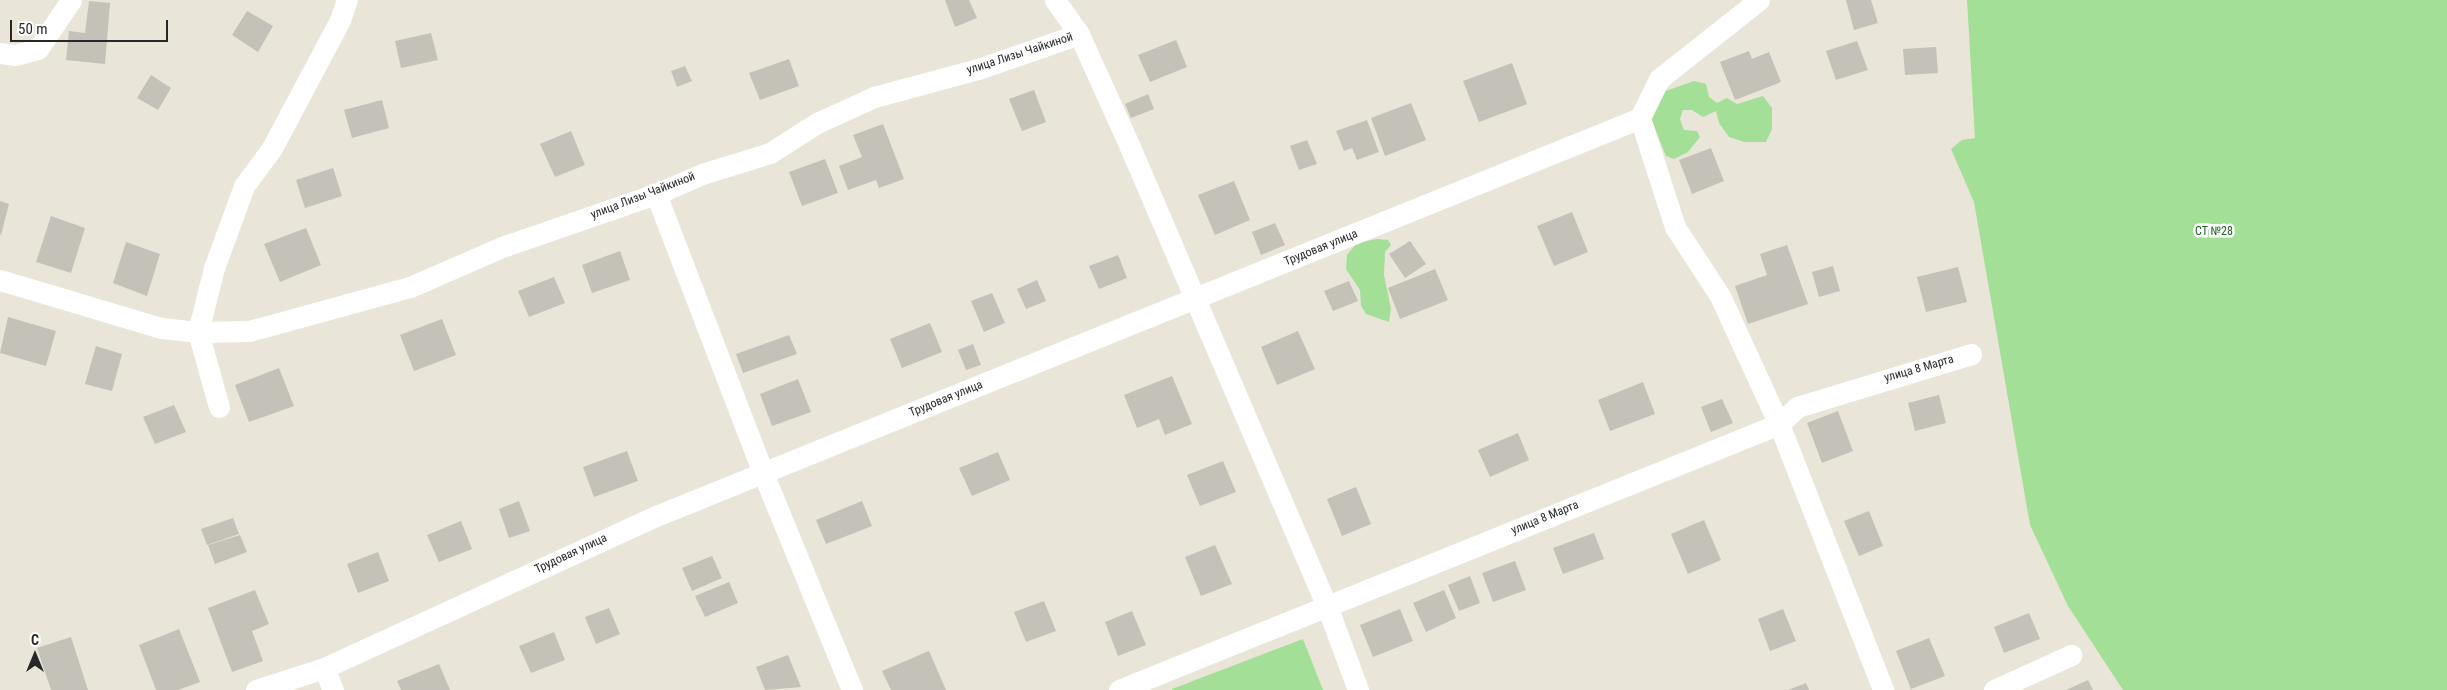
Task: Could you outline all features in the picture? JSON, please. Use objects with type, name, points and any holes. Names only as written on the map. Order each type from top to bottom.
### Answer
[{"type":"street","points":[[0,53],[15,55],[38,49],[71,0]]},
{"type":"street","points":[[219,407],[198,332],[214,268],[244,186],[272,148],[340,20],[347,0]]},
{"type":"street","points":[[1055,0],[1079,34],[1327,606],[1358,690]]},
{"type":"street","points":[[1760,0],[1659,78],[1640,118],[1675,227],[1720,296],[1779,424],[1883,690]]},
{"type":"street","name":"улица Лизы Чайкиной","points":[[0,280],[119,317],[198,332],[249,331],[410,287],[502,247],[656,194],[702,174],[770,153],[817,123],[874,97],[978,69],[1079,34]]},
{"type":"street","name":"Трудовая улица","points":[[256,690],[324,668],[568,556],[763,473],[1640,118]]},
{"type":"street","points":[[656,194],[763,473],[852,690]]},
{"type":"street","name":"улица 8 Марта","points":[[1119,690],[1779,424],[1797,406],[1825,396],[1971,354]]},
{"type":"street","points":[[1994,690],[2071,655]]},
{"type":"street","points":[[324,668],[333,690]]},
{"type":"green space","name":"СТ №28","points":[[1967,0],[2447,0],[2447,690],[2123,690],[2068,606],[2030,525],[1974,202],[1951,149],[1962,140],[1975,138]]},
{"type":"green space","points":[[1694,81],[1706,84],[1709,97],[1717,103],[1727,98],[1737,104],[1763,96],[1772,108],[1772,129],[1766,142],[1744,142],[1729,137],[1719,123],[1716,111],[1703,117],[1692,110],[1683,110],[1680,119],[1684,130],[1697,131],[1700,137],[1688,152],[1674,159],[1666,156],[1652,121],[1651,104],[1663,92]]},
{"type":"green space","points":[[1377,239],[1388,240],[1391,245],[1385,252],[1384,275],[1391,309],[1389,322],[1366,314],[1361,306],[1360,290],[1346,269],[1347,255],[1357,243]]},
{"type":"green space","points":[[1303,639],[1323,690],[1172,690],[1172,689]]},
{"type":"building","points":[[945,0],[969,0],[977,18],[955,27]]},
{"type":"building","points":[[1846,0],[1871,0],[1878,23],[1854,30]]},
{"type":"building","points":[[89,1],[110,3],[105,64],[66,60],[69,31],[85,33]]},
{"type":"building","points":[[247,11],[273,26],[258,52],[232,35]]},
{"type":"building","points":[[431,33],[438,60],[401,68],[395,41]]},
{"type":"building","points":[[1176,40],[1187,67],[1150,82],[1138,55]]},
{"type":"building","points":[[1857,41],[1868,70],[1836,80],[1826,51]]},
{"type":"building","points":[[1936,47],[1938,73],[1905,75],[1903,49]]},
{"type":"building","points":[[1749,51],[1752,59],[1769,52],[1781,82],[1735,100],[1720,62]]},
{"type":"building","points":[[789,59],[799,86],[760,100],[749,73]]},
{"type":"building","points":[[1512,63],[1527,104],[1479,122],[1463,81]]},
{"type":"building","points":[[685,66],[692,81],[677,87],[671,71]]},
{"type":"building","points":[[151,75],[171,88],[158,110],[137,98]]},
{"type":"building","points":[[1034,90],[1046,122],[1022,131],[1009,99]]},
{"type":"building","points":[[1148,94],[1154,109],[1131,118],[1125,104]]},
{"type":"building","points":[[382,100],[389,128],[352,138],[344,110]]},
{"type":"building","points":[[1411,103],[1426,140],[1385,156],[1371,118]]},
{"type":"building","points":[[1367,120],[1379,152],[1357,160],[1352,148],[1344,151],[1336,131]]},
{"type":"building","points":[[883,124],[904,179],[879,188],[876,180],[848,190],[839,166],[862,157],[853,135]]},
{"type":"building","points":[[571,131],[585,165],[555,177],[540,144]]},
{"type":"building","points":[[1307,140],[1317,164],[1299,170],[1290,146]]},
{"type":"building","points":[[1711,148],[1724,181],[1692,194],[1679,160]]},
{"type":"building","points":[[825,159],[838,193],[802,206],[789,172]]},
{"type":"building","points":[[333,168],[342,196],[305,208],[296,180]]},
{"type":"building","points":[[1234,181],[1250,220],[1215,235],[1198,195]]},
{"type":"building","points":[[0,201],[9,204],[1,235],[0,234]]},
{"type":"building","points":[[1572,212],[1588,252],[1554,266],[1537,226]]},
{"type":"building","points":[[51,216],[85,228],[71,273],[36,262]]},
{"type":"building","points":[[1275,223],[1285,245],[1261,255],[1252,232]]},
{"type":"building","points":[[306,228],[321,265],[280,282],[264,244]]},
{"type":"building","points":[[1410,241],[1426,264],[1405,278],[1389,254]]},
{"type":"building","points":[[126,242],[160,254],[147,296],[113,283]]},
{"type":"building","points":[[1787,245],[1808,304],[1748,324],[1735,286],[1767,275],[1760,254]]},
{"type":"building","points":[[620,251],[630,280],[592,293],[582,265]]},
{"type":"building","points":[[1118,255],[1127,278],[1099,289],[1089,266]]},
{"type":"building","points":[[1833,266],[1840,291],[1819,297],[1812,272]]},
{"type":"building","points":[[1958,267],[1967,302],[1926,312],[1917,277]]},
{"type":"building","points":[[1435,269],[1448,300],[1400,319],[1388,288]]},
{"type":"building","points":[[554,277],[565,303],[529,317],[518,291]]},
{"type":"building","points":[[1037,280],[1046,301],[1026,309],[1017,289]]},
{"type":"building","points":[[1349,281],[1358,301],[1333,311],[1324,291]]},
{"type":"building","points":[[992,293],[1005,323],[984,332],[971,301]]},
{"type":"building","points":[[8,317],[56,331],[46,366],[0,353]]},
{"type":"building","points":[[442,319],[456,355],[414,371],[400,335]]},
{"type":"building","points":[[930,323],[942,352],[902,368],[890,339]]},
{"type":"building","points":[[1298,331],[1315,369],[1277,385],[1261,347]]},
{"type":"building","points":[[789,335],[797,354],[743,373],[736,354]]},
{"type":"building","points":[[973,344],[981,365],[966,370],[958,350]]},
{"type":"building","points":[[96,346],[122,354],[112,391],[85,384]]},
{"type":"building","points":[[279,368],[294,406],[249,422],[235,385]]},
{"type":"building","points":[[1172,376],[1192,424],[1165,435],[1159,419],[1137,428],[1124,395]]},
{"type":"building","points":[[798,379],[811,412],[772,426],[760,394]]},
{"type":"building","points":[[1643,382],[1655,414],[1610,431],[1598,400]]},
{"type":"building","points":[[1939,395],[1946,423],[1915,431],[1908,403]]},
{"type":"building","points":[[1722,399],[1733,423],[1711,432],[1701,407]]},
{"type":"building","points":[[174,405],[186,432],[155,444],[143,417]]},
{"type":"building","points":[[1838,411],[1853,451],[1822,463],[1807,423]]},
{"type":"building","points":[[1518,433],[1529,460],[1490,477],[1478,450]]},
{"type":"building","points":[[627,451],[638,481],[594,497],[583,467]]},
{"type":"building","points":[[998,452],[1010,480],[972,496],[959,468]]},
{"type":"building","points":[[1223,461],[1236,492],[1200,506],[1187,475]]},
{"type":"building","points":[[1356,487],[1371,524],[1342,536],[1327,499]]},
{"type":"building","points":[[519,501],[530,531],[509,538],[499,509]]},
{"type":"building","points":[[862,501],[872,526],[826,544],[816,520]]},
{"type":"building","points":[[1869,511],[1883,546],[1859,556],[1844,521]]},
{"type":"building","points":[[233,518],[239,534],[207,545],[201,529]]},
{"type":"building","points":[[1704,520],[1721,560],[1688,574],[1671,534]]},
{"type":"building","points":[[461,521],[472,549],[439,562],[427,535]]},
{"type":"building","points":[[1594,533],[1604,559],[1563,574],[1553,548]]},
{"type":"building","points":[[240,535],[247,552],[215,564],[208,545]]},
{"type":"building","points":[[1215,545],[1232,584],[1201,596],[1185,557]]},
{"type":"building","points":[[378,552],[389,581],[358,593],[347,564]]},
{"type":"building","points":[[712,556],[722,578],[692,591],[682,568]]},
{"type":"building","points":[[1515,561],[1526,590],[1493,602],[1482,573]]},
{"type":"building","points":[[1470,576],[1480,603],[1459,611],[1448,585]]},
{"type":"building","points":[[729,582],[738,603],[705,617],[695,596]]},
{"type":"building","points":[[255,590],[269,624],[252,631],[263,661],[232,672],[208,608]]},
{"type":"building","points":[[1444,590],[1456,618],[1426,632],[1413,603]]},
{"type":"building","points":[[1044,601],[1056,631],[1026,642],[1014,612]]},
{"type":"building","points":[[609,608],[620,634],[596,644],[585,617]]},
{"type":"building","points":[[1400,609],[1413,641],[1373,657],[1360,625]]},
{"type":"building","points":[[1783,609],[1796,641],[1770,651],[1758,619]]},
{"type":"building","points":[[1132,611],[1146,645],[1118,656],[1105,622]]},
{"type":"building","points":[[2029,613],[2040,639],[2004,653],[1994,627]]},
{"type":"building","points":[[179,629],[200,682],[178,690],[156,690],[139,645]]},
{"type":"building","points":[[554,632],[565,660],[531,673],[519,646]]},
{"type":"building","points":[[71,637],[88,690],[51,690],[37,648]]},
{"type":"building","points":[[1929,638],[1945,676],[1911,689],[1896,651]]},
{"type":"building","points":[[929,651],[946,690],[891,690],[882,671]]},
{"type":"building","points":[[788,655],[801,687],[765,690],[756,667]]},
{"type":"building","points":[[439,664],[450,690],[401,690],[397,681]]},
{"type":"building","points":[[2088,680],[2093,690],[2066,690]]},
{"type":"building","points":[[1806,683],[1809,690],[1788,690]]}]
